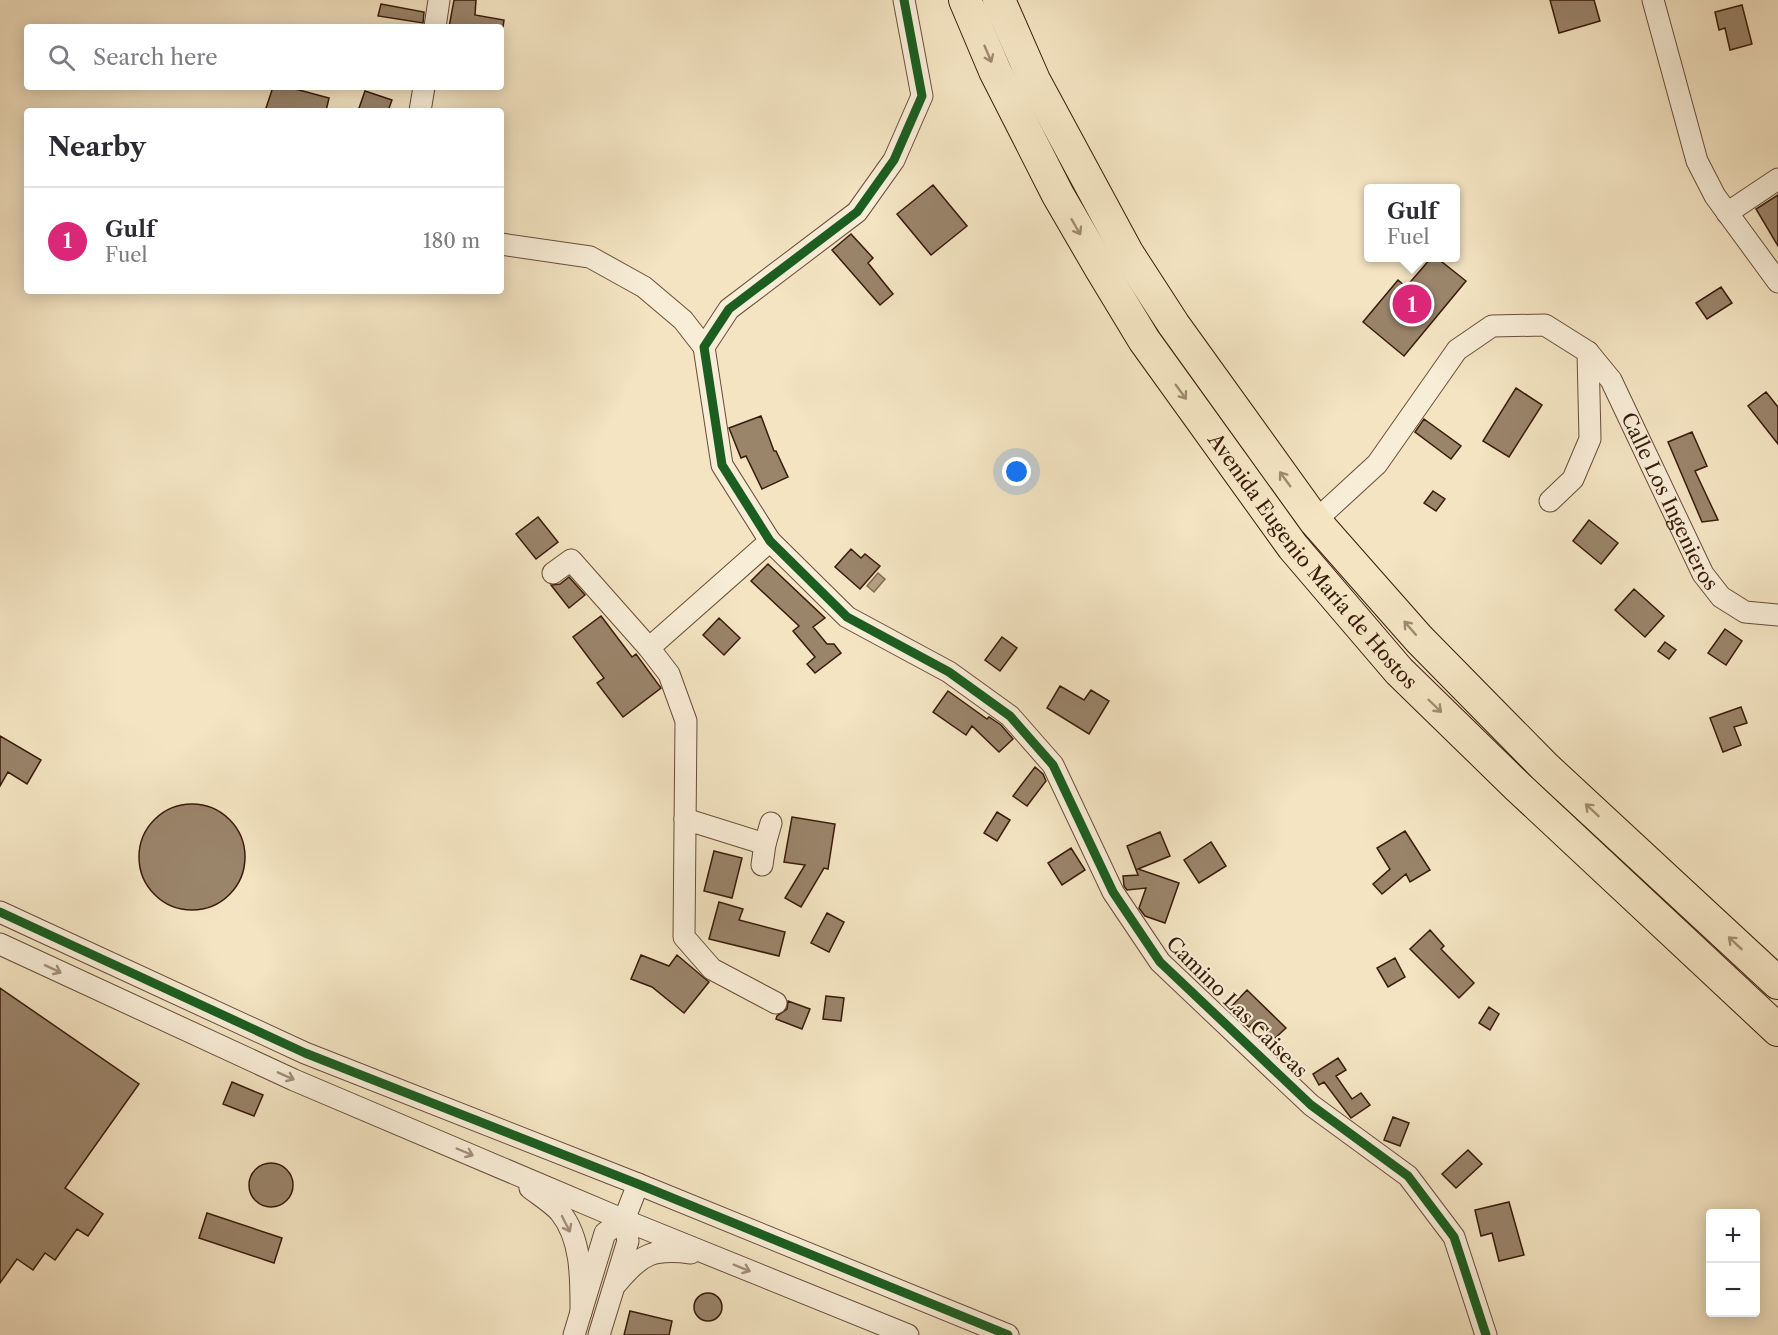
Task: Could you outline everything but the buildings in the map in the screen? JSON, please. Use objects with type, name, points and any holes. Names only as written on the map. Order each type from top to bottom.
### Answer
[{"type":"highway","name":"Avenida Eugenio María de Hostos","points":[[999,0],[1034,80],[1128,254],[1174,325],[1316,521],[1419,639],[1545,767],[1778,983]]},
{"type":"highway","name":"Avenida Eugenio María de Hostos","points":[[964,4],[1058,195],[1144,340],[1293,547],[1399,671],[1527,795],[1778,1030]]},
{"type":"street","points":[[435,24],[439,0]]},
{"type":"street","points":[[504,244],[590,257],[644,287],[683,320],[705,347],[729,309],[857,212],[894,160],[922,96],[904,0]]},
{"type":"street","points":[[1653,0],[1697,161],[1715,196],[1778,282]]},
{"type":"street","points":[[420,108],[424,90]]},
{"type":"street","points":[[1727,213],[1778,179]]},
{"type":"street","name":"Calle Los Ingenieros","points":[[1316,521],[1377,464],[1457,350],[1492,326],[1545,325],[1588,352],[1611,380],[1704,574],[1721,597],[1745,612],[1778,615]]},
{"type":"street","name":"Camino Las Caiseas","points":[[705,347],[722,465],[770,541],[847,617],[949,672],[1010,716],[1053,765],[1113,892],[1160,962],[1311,1105],[1408,1176],[1454,1237],[1486,1335]]},
{"type":"street","points":[[1550,501],[1573,479],[1590,439],[1588,352]]},
{"type":"street","points":[[649,648],[770,541]]},
{"type":"street","points":[[553,573],[571,560],[669,674],[686,721],[684,937],[712,969],[776,1003]]},
{"type":"street","points":[[685,819],[765,843]]},
{"type":"street","points":[[762,865],[771,823]]},
{"type":"street","points":[[0,912],[305,1053],[638,1184],[1008,1335]]},
{"type":"street","points":[[0,944],[233,1052],[508,1171],[908,1335]]},
{"type":"street","points":[[233,1052],[245,1025]]},
{"type":"street","points":[[508,1171],[560,1211],[573,1238],[581,1270],[581,1312]]},
{"type":"street","points":[[599,1335],[628,1241],[624,1220],[638,1184]]},
{"type":"street","points":[[574,1335],[605,1233],[624,1220]]},
{"type":"street","points":[[613,1288],[632,1264],[648,1254],[670,1250],[713,1256]]},
{"type":"shaded area","points":[[878,573],[885,579],[874,592],[867,586]]},
{"type":"cycle path","points":[[904,0],[922,96],[894,160],[857,212],[729,309],[704,347],[722,465],[770,541],[847,617],[949,672],[1010,716],[1053,765],[1113,892],[1160,962],[1311,1105],[1408,1176],[1454,1237],[1486,1335]]},
{"type":"cycle path","points":[[0,912],[305,1053],[638,1184],[1008,1335]]},
{"type":"place","name":"Gulf","points":[[1412,304]]}]
